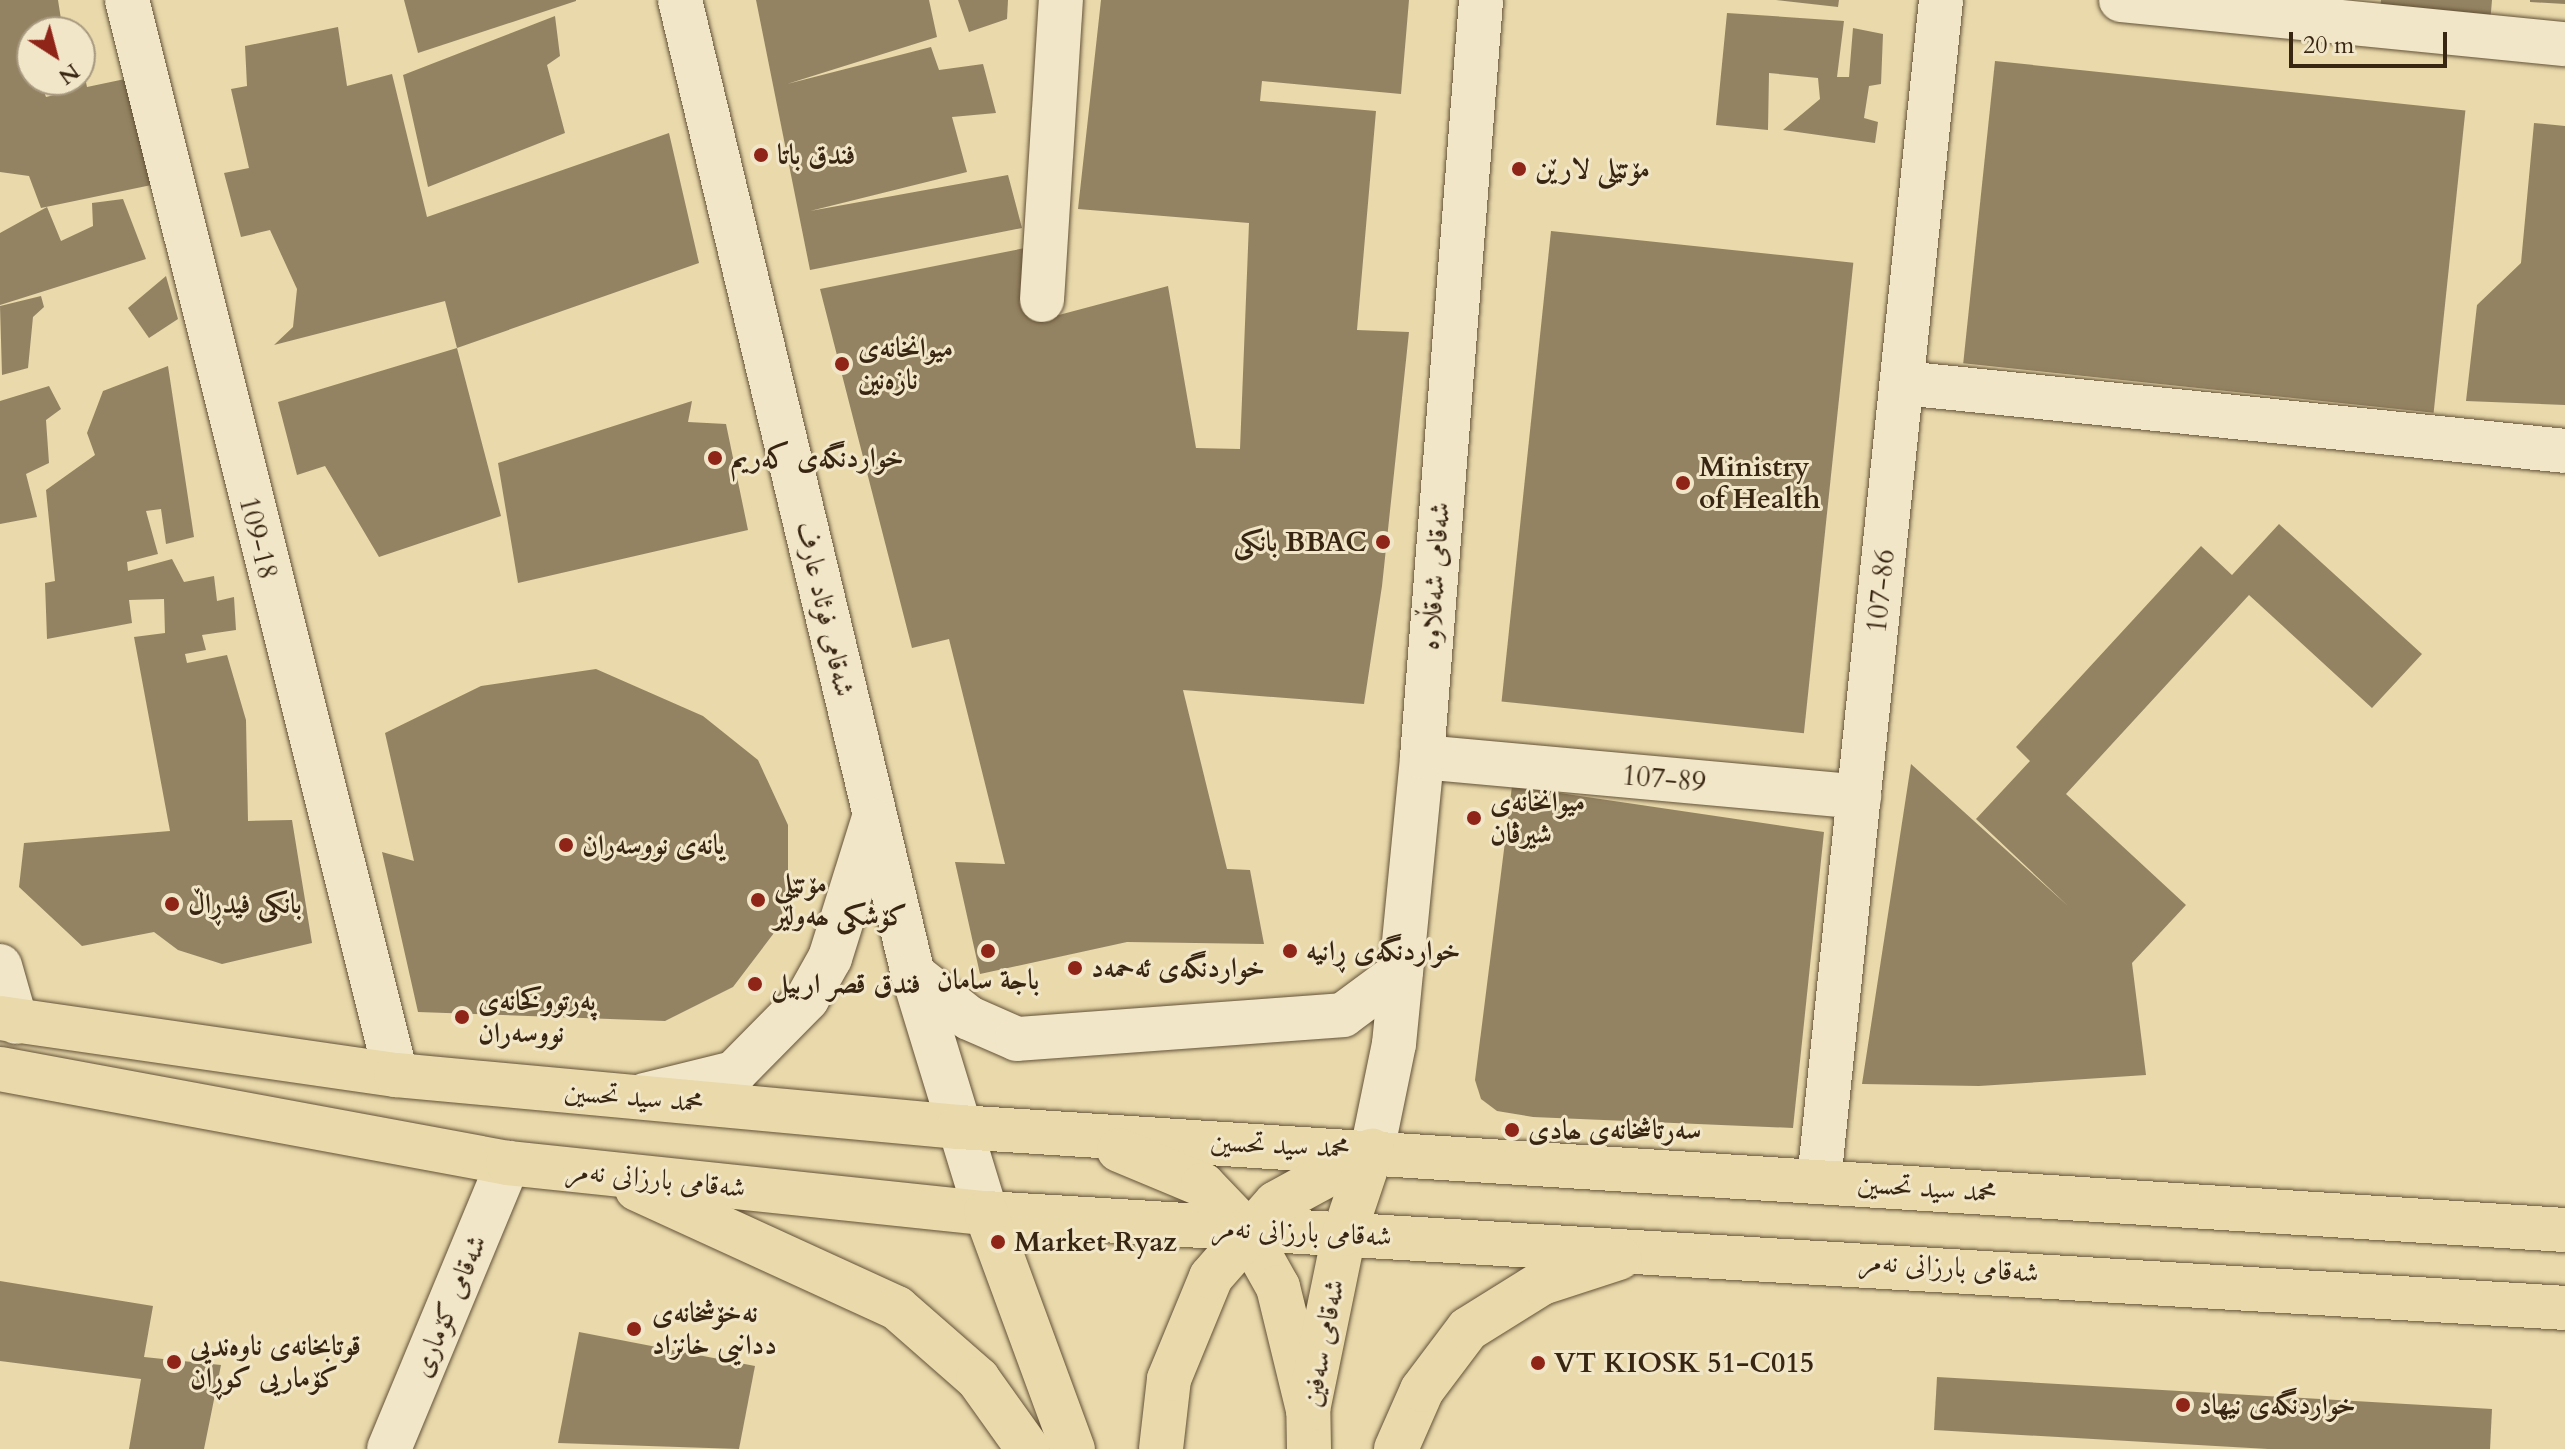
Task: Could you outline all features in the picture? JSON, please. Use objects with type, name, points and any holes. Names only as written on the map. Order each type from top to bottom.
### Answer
[{"type":"main road","name":"محمد سید تحسین","points":[[8,1020],[396,1075],[959,1127],[1372,1151],[2565,1230]]},
{"type":"main road","name":"شەقامی بارزانی نەمر","points":[[0,1069],[508,1163],[986,1213],[1246,1230],[1645,1249],[2565,1308]]},
{"type":"main road","points":[[1051,1132],[1146,1156],[1203,1185],[1246,1230],[1278,1287],[1308,1429]]},
{"type":"main road","points":[[1161,1449],[1169,1379],[1187,1327],[1246,1230],[1299,1189],[1372,1151]]},
{"type":"main road","name":"شەقامی سەفین","points":[[1308,1429],[1344,1234],[1372,1151]]},
{"type":"main road","points":[[602,1173],[897,1308],[978,1379],[1028,1449]]},
{"type":"main road","points":[[986,1213],[1073,1449]]},
{"type":"main road","points":[[1396,1449],[1422,1390],[1468,1329],[1542,1283],[1645,1249]]},
{"type":"street","name":"109-18","points":[[127,0],[396,1075]]},
{"type":"street","name":"شەقامی فوئاد عارف","points":[[680,0],[913,974],[986,1213]]},
{"type":"street","points":[[1042,300],[1061,0]]},
{"type":"street","name":"شەقامی شەقڵاوە","points":[[1372,1151],[1401,972],[1422,757],[1481,0]]},
{"type":"street","name":"107-86","points":[[1819,1181],[1941,0]]},
{"type":"street","points":[[2121,0],[2328,10],[2565,44]]},
{"type":"street","points":[[1903,383],[2565,451]]},
{"type":"street","name":"107-89","points":[[1422,757],[1859,797]]},
{"type":"street","points":[[638,1097],[734,1073],[807,999],[835,943],[875,815]]},
{"type":"street","points":[[0,966],[8,1020]]},
{"type":"street","points":[[913,974],[969,1018],[1017,1039],[1343,1015],[1401,972]]},
{"type":"street","name":"شەقامی کۆماری","points":[[389,1449],[508,1163]]},
{"type":"building","points":[[0,0],[58,0],[60,16],[16,16],[16,96],[96,96],[96,85],[144,75],[161,183],[41,208],[29,176],[0,172]]},
{"type":"building","points":[[404,0],[576,0],[576,1],[418,53]]},
{"type":"building","points":[[756,0],[929,0],[937,37],[787,84],[931,47],[939,70],[983,64],[996,113],[952,117],[967,172],[810,211],[1008,175],[1022,228],[810,270]]},
{"type":"building","points":[[958,0],[1008,0],[1007,19],[969,32]]},
{"type":"building","points":[[1101,0],[1409,0],[1401,94],[1262,81],[1260,101],[1376,111],[1357,330],[1409,332],[1382,586],[1364,704],[1183,690],[1227,869],[1250,870],[1264,944],[1127,942],[980,974],[955,862],[1005,864],[949,639],[912,648],[820,289],[1025,248],[1040,320],[1168,286],[1196,448],[1240,449],[1249,223],[1078,209]]},
{"type":"building","points":[[1776,0],[1839,0],[1838,7]]},
{"type":"building","points":[[2381,0],[2492,0],[2490,24],[2380,16]]},
{"type":"building","points":[[2565,0],[2565,4],[2530,2]]},
{"type":"building","points":[[1727,13],[1844,21],[1837,77],[1849,77],[1853,28],[1883,34],[1881,84],[1869,86],[1864,118],[1878,122],[1875,143],[1783,130],[1820,99],[1818,78],[1769,73],[1768,130],[1716,125]]},
{"type":"building","points":[[555,16],[560,56],[547,65],[565,133],[428,187],[403,75]]},
{"type":"building","points":[[338,27],[347,86],[392,74],[427,217],[669,133],[699,263],[457,348],[445,301],[274,345],[293,327],[297,289],[270,230],[241,237],[224,173],[249,168],[231,89],[247,86],[245,46]]},
{"type":"building","points":[[1995,61],[2465,110],[2434,413],[1963,363]]},
{"type":"building","points":[[2534,123],[2565,126],[2565,405],[2466,401],[2477,305],[2521,263]]},
{"type":"building","points":[[123,199],[146,259],[0,305],[0,233],[47,207],[61,241],[93,226],[92,203]]},
{"type":"building","name":"Ministry of Health","points":[[1551,231],[1853,263],[1804,733],[1502,701]]},
{"type":"building","points":[[166,276],[178,319],[149,338],[128,308]]},
{"type":"building","points":[[41,296],[44,307],[33,317],[28,368],[2,375],[0,306]]},
{"type":"building","points":[[457,348],[501,516],[379,557],[325,466],[297,475],[278,402]]},
{"type":"building","points":[[168,366],[194,537],[166,544],[161,509],[146,511],[158,554],[127,562],[128,571],[172,559],[184,582],[214,576],[217,601],[234,597],[236,630],[202,635],[206,650],[185,654],[187,663],[227,655],[246,720],[248,821],[292,820],[312,943],[222,964],[178,950],[154,932],[82,946],[19,887],[24,843],[170,831],[134,637],[165,633],[164,599],[129,600],[132,623],[47,639],[45,583],[55,581],[46,490],[95,455],[87,433],[103,391]]},
{"type":"building","points":[[49,386],[61,409],[46,420],[49,463],[26,474],[37,517],[0,524],[0,401]]},
{"type":"building","points":[[692,401],[688,422],[726,424],[748,530],[518,583],[498,463]]},
{"type":"building","points":[[2279,524],[2422,654],[2372,708],[2249,595],[2066,794],[2186,905],[2132,963],[2146,1075],[1979,1086],[1862,1084],[1911,764],[2068,906],[1976,819],[2030,761],[2016,747],[2201,546],[2232,575]]},
{"type":"building","points":[[596,669],[703,716],[758,760],[788,825],[788,896],[777,929],[733,987],[665,1021],[418,1012],[382,852],[414,861],[385,733],[481,686]]},
{"type":"building","points":[[1512,786],[1824,832],[1793,1128],[1533,1117],[1497,1111],[1481,1099],[1475,1080]]},
{"type":"building","points":[[0,1281],[153,1306],[144,1357],[221,1365],[204,1449],[129,1449],[141,1379],[0,1361]]},
{"type":"building","points":[[579,1332],[755,1366],[739,1449],[558,1443]]},
{"type":"building","points":[[1937,1377],[2492,1409],[2490,1449],[2268,1449],[1934,1430]]},
{"type":"place","name":"فندق باتا","points":[[761,155]]},
{"type":"place","name":"مۆتێلی لارێن","points":[[1519,169]]},
{"type":"place","name":"میوانخانەی نازەنین","points":[[842,364]]},
{"type":"place","name":"خواردنگەی کەریم","points":[[715,458]]},
{"type":"place","name":"Ministry of Health","points":[[1683,483]]},
{"type":"place","name":"بانکی BBAC","points":[[1383,542]]},
{"type":"place","name":"میوانخانەی شیرڤان","points":[[1474,818]]},
{"type":"place","name":"یانەی نووسەران","points":[[566,845]]},
{"type":"place","name":"مۆتێلی کۆشکی ھەولێر","points":[[758,900]]},
{"type":"place","name":"بانکی فیدڕاڵ","points":[[172,904]]},
{"type":"place","name":"باجة سامان","points":[[988,951]]},
{"type":"place","name":"خواردنگەی ڕانیە","points":[[1290,951]]},
{"type":"place","name":"خواردنگەی ئەحمەد","points":[[1075,968]]},
{"type":"place","name":"فندق قصر اربيل","points":[[755,984]]},
{"type":"place","name":"پەرتووکخانەی نووسەران","points":[[462,1017]]},
{"type":"place","name":"سەرتاشخانەی ھادی","points":[[1512,1130]]},
{"type":"place","name":"Market Ryaz","points":[[998,1242]]},
{"type":"place","name":"نەخۆشخانەی ددانیی خانزاد","points":[[634,1329]]},
{"type":"place","name":"قوتابخانەی ناوەندیی کۆماریی کوڕان","points":[[174,1362]]},
{"type":"place","name":"VT KIOSK 51-C015","points":[[1538,1363]]},
{"type":"place","name":"خواردنگەی نیھاد","points":[[2183,1405]]}]
